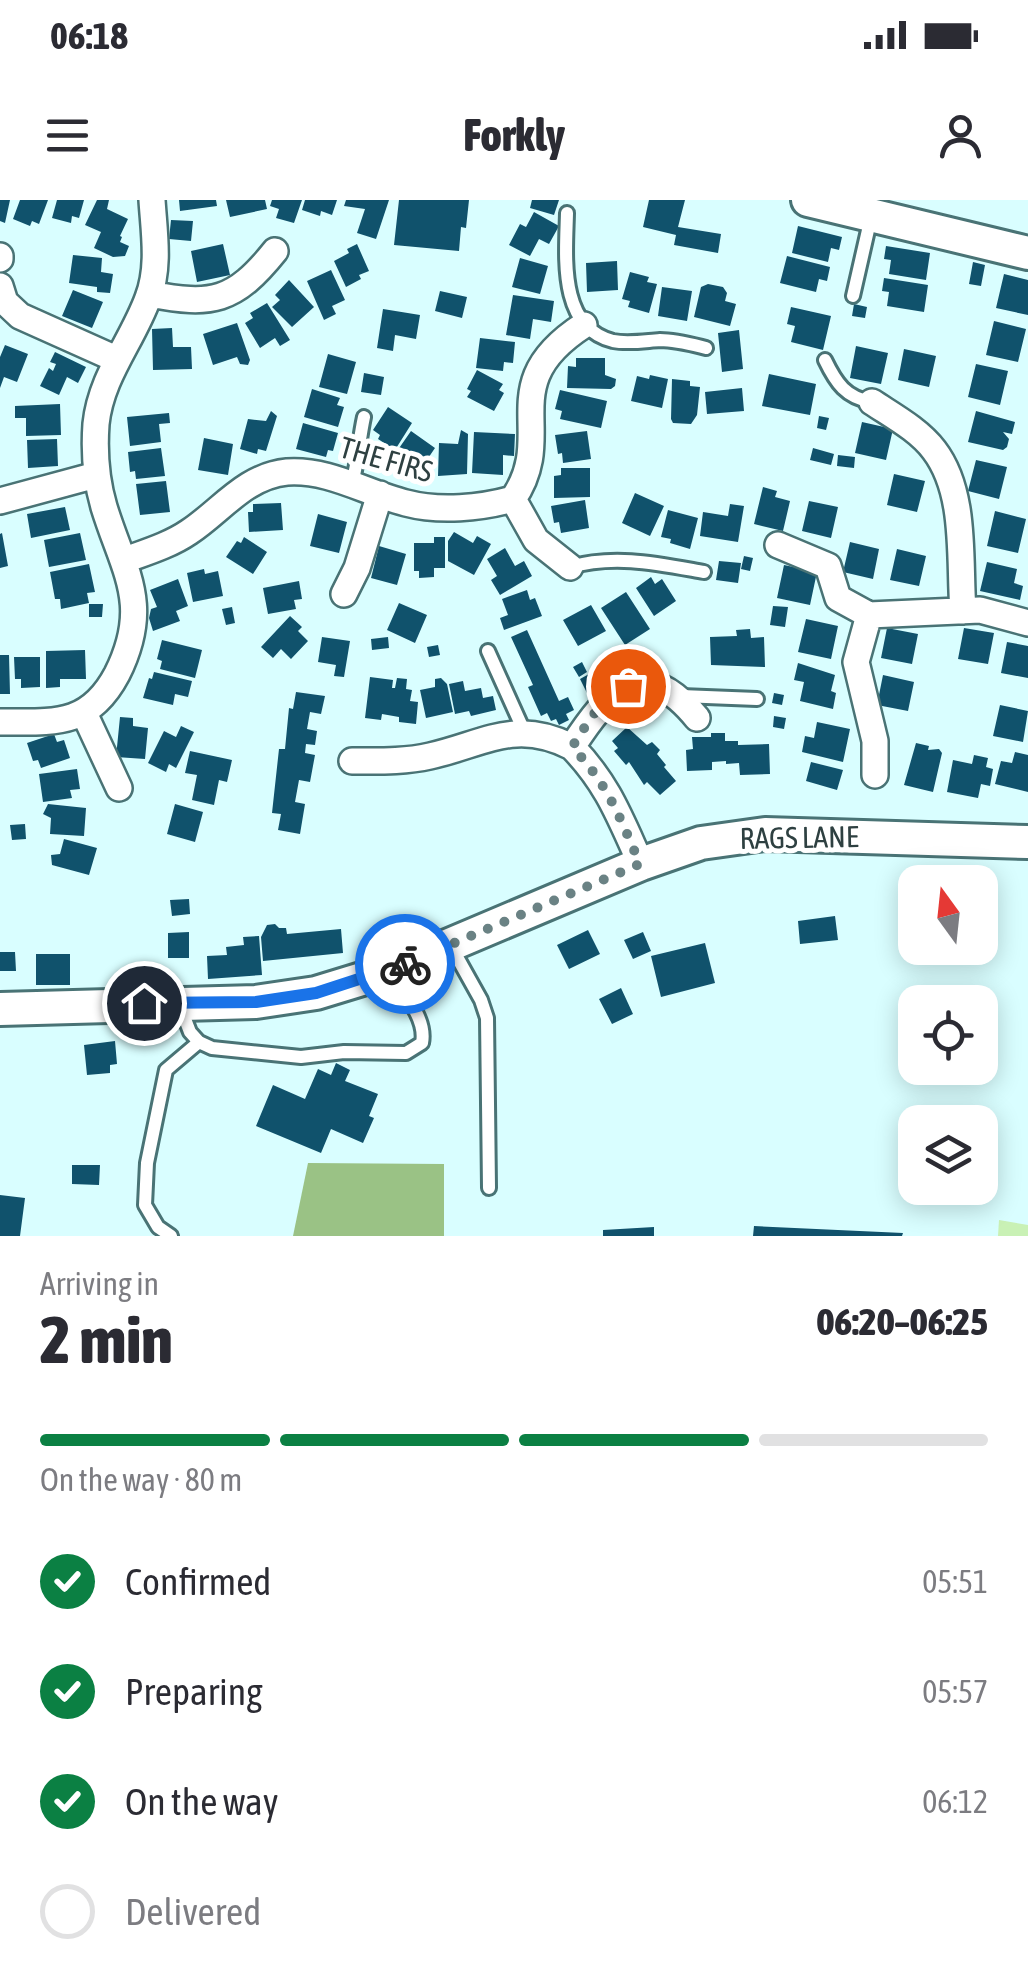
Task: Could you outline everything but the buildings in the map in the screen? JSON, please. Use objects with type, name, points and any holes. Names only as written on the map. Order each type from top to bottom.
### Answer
[{"type":"street","points":[[0,722],[53,720],[84,714],[100,701],[125,658],[133,587],[96,474],[96,420],[106,381],[150,294],[155,251],[152,200]]},
{"type":"street","points":[[808,200],[1028,252]]},
{"type":"street","points":[[150,294],[192,302],[220,298],[248,279],[276,251]]},
{"type":"street","points":[[0,286],[5,302],[20,316],[116,360]]},
{"type":"street","points":[[570,566],[536,540],[514,500],[530,460],[530,404],[535,378],[551,351],[584,325]]},
{"type":"street","points":[[872,402],[925,440],[935,450],[951,481],[962,610]]},
{"type":"street","name":"THE FIRS","points":[[125,560],[189,532],[259,479],[299,472],[427,507],[514,500]]},
{"type":"street","points":[[0,501],[96,474]]},
{"type":"street","points":[[344,594],[358,568],[380,494]]},
{"type":"street","points":[[778,546],[828,566],[838,598],[870,615],[962,610],[994,612],[1028,623]]},
{"type":"street","points":[[870,615],[856,662],[874,741],[875,775]]},
{"type":"street","points":[[572,747],[597,709],[618,691],[642,684],[656,685],[679,696],[697,718]]},
{"type":"street","points":[[84,714],[119,788]]},
{"type":"street","points":[[352,761],[423,758],[524,731],[557,739],[572,747],[598,774],[640,864]]},
{"type":"street","name":"RAGS LANE","points":[[0,1009],[256,1002],[316,993],[388,972],[640,864],[700,843],[765,834],[1028,842]]},
{"type":"lane","points":[[567,213],[569,292],[584,325],[612,341],[674,340],[706,348]]},
{"type":"lane","points":[[853,296],[871,214]]},
{"type":"lane","points":[[824,360],[840,387],[858,400],[872,402]]},
{"type":"lane","points":[[352,484],[360,457],[358,446],[364,417]]},
{"type":"lane","points":[[570,566],[594,560],[646,562],[704,572]]},
{"type":"lane","points":[[488,651],[524,731]]},
{"type":"lane","points":[[679,696],[757,700]]},
{"type":"lane","points":[[450,946],[487,1018],[489,1188]]},
{"type":"lane","points":[[179,1003],[190,1032],[212,1048],[282,1056],[406,1054],[422,1043],[424,1036],[412,1007],[388,972]]},
{"type":"lane","points":[[171,1236],[158,1227],[145,1205],[146,1163],[166,1070],[199,1042]]},
{"type":"green space","points":[[308,1163],[444,1164],[444,1236],[293,1236]]},
{"type":"green space","points":[[999,1220],[1028,1225],[1028,1236],[998,1236]]},
{"type":"way so far","points":[[405,964],[640,864],[607,789],[572,747],[597,709],[628,686]]},
{"type":"route","points":[[144,1003],[256,1002],[316,993],[405,964]]}]
